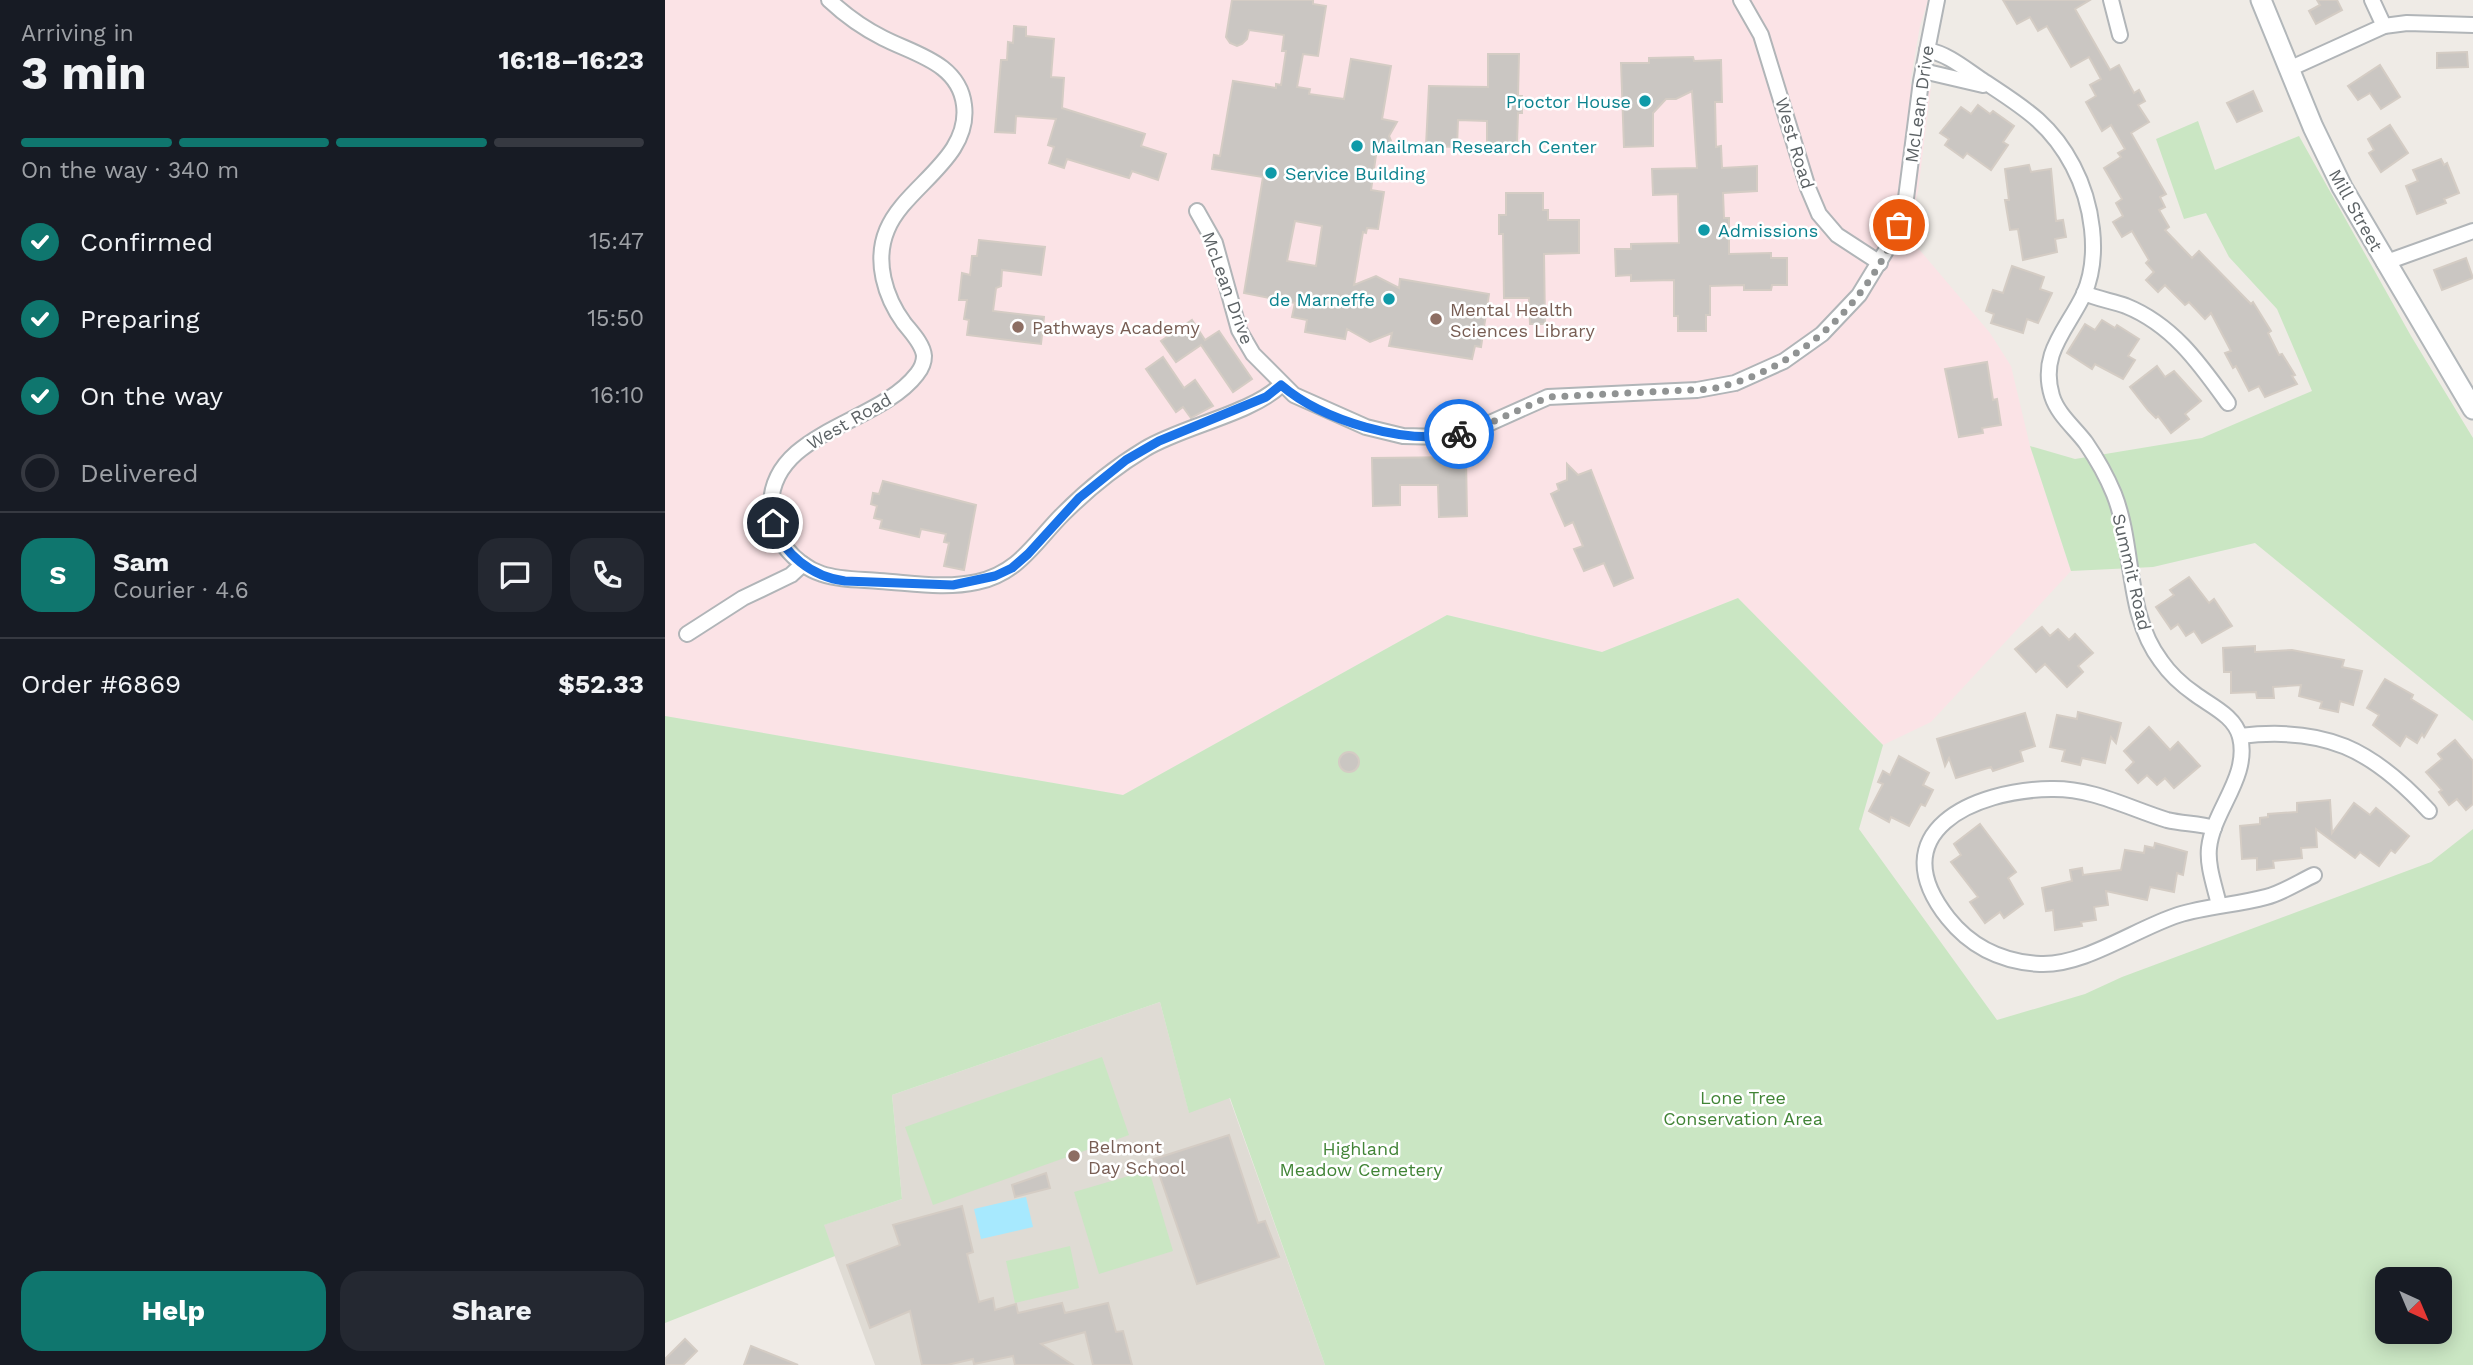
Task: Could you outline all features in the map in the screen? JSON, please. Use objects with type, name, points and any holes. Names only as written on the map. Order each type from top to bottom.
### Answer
[{"type":"main road","name":"Mill Street","points":[[2261,0],[2332,168],[2384,263],[2473,409]]},
{"type":"street","name":"West Road","points":[[829,0],[862,26],[940,65],[952,77],[961,92],[965,117],[956,143],[939,166],[897,211],[884,236],[882,263],[887,292],[895,310],[921,348],[922,366],[913,379],[884,402],[806,445],[784,467],[774,484],[771,512],[776,531],[786,548],[803,564],[837,580],[965,584],[986,580],[1012,568],[1090,488],[1126,460],[1159,441],[1266,397],[1281,385]]},
{"type":"street","name":"West Road","points":[[1741,0],[1761,35],[1808,188],[1819,214],[1837,235],[1880,263]]},
{"type":"street","name":"McLean Drive","points":[[1197,211],[1220,254],[1224,282],[1243,338],[1253,354],[1281,385],[1306,402],[1366,427],[1390,434],[1430,438],[1456,435],[1481,427],[1548,397],[1711,389],[1744,379],[1805,348],[1840,317],[1880,263],[1905,206],[1923,71],[1937,0]]},
{"type":"street","points":[[2111,0],[2120,35]]},
{"type":"street","points":[[2372,0],[2383,26]]},
{"type":"street","points":[[2289,69],[2383,26],[2407,23],[2473,25]]},
{"type":"street","name":"Summit Road","points":[[1927,50],[1949,58],[2024,106],[2045,125],[2063,148],[2078,175],[2088,205],[2092,239],[2090,271],[2084,293],[2053,345],[2048,378],[2052,395],[2060,411],[2085,442],[2103,471],[2123,523],[2142,623],[2155,653],[2185,686],[2227,717],[2240,736]]},
{"type":"street","name":"Summit Road","points":[[1923,71],[1993,87]]},
{"type":"street","points":[[2384,263],[2473,231]]},
{"type":"street","points":[[2084,293],[2134,310],[2169,332],[2194,356],[2228,403]]},
{"type":"street","points":[[687,634],[743,598],[791,575],[803,564]]},
{"type":"street","points":[[2219,905],[2209,857],[2214,828],[2238,772],[2240,736],[2289,732],[2342,745],[2392,775],[2429,811]]},
{"type":"street","points":[[2214,828],[2166,819],[2086,792],[2047,789],[2008,793],[1971,805],[1937,829],[1928,845],[1924,875],[1937,903],[1968,939],[1996,955],[2039,964],[2060,963],[2082,957],[2162,920],[2219,905],[2267,897],[2314,875]]},
{"type":"shaded area","points":[[665,0],[1928,0],[1920,26],[1910,84],[1931,87],[1918,191],[1907,235],[1990,333],[2011,366],[2030,446],[2071,571],[1931,722],[1883,745],[1738,598],[1602,652],[1447,615],[1123,795],[665,716]]},
{"type":"shaded area","name":"Belmont Day School","points":[[1160,1002],[1189,1112],[1229,1097],[1325,1365],[875,1365],[823,1225],[902,1199],[892,1095]]},
{"type":"green space","points":[[2198,121],[2215,170],[2299,136],[2411,336],[2473,438],[2473,721],[2255,543],[2153,567],[2071,571],[2030,446],[2075,459],[2202,438],[2312,391],[2277,309],[2229,257],[2206,213],[2184,219],[2156,139]]},
{"type":"green space","name":"Lone Tree Conservation Area","points":[[1738,598],[1883,745],[1859,829],[1997,1020],[2085,994],[2122,977],[2431,862],[2473,829],[2473,1365],[1325,1365],[1230,1098],[1189,1113],[1160,1002],[892,1095],[902,1199],[824,1225],[835,1256],[665,1323],[665,716],[1123,795],[1447,615],[1602,652]]},
{"type":"green space","points":[[1102,1057],[1129,1135],[933,1205],[905,1127]]},
{"type":"green space","points":[[1149,1170],[1173,1251],[1099,1274],[1074,1192]]},
{"type":"green space","points":[[1070,1246],[1079,1288],[1015,1303],[1006,1261]]},
{"type":"water","points":[[1026,1197],[1033,1227],[981,1239],[974,1209]]},
{"type":"building","points":[[1232,0],[1313,0],[1313,4],[1326,6],[1318,56],[1303,54],[1297,87],[1310,89],[1309,94],[1344,99],[1351,59],[1391,66],[1382,119],[1397,122],[1389,136],[1394,148],[1377,148],[1371,190],[1384,192],[1378,229],[1367,228],[1366,233],[1363,232],[1354,285],[1376,276],[1399,288],[1400,279],[1489,294],[1481,347],[1475,346],[1472,359],[1389,346],[1392,333],[1370,342],[1347,329],[1345,339],[1305,332],[1307,320],[1292,317],[1295,303],[1244,293],[1263,177],[1212,169],[1214,155],[1220,156],[1233,81],[1276,88],[1276,84],[1281,85],[1286,51],[1282,51],[1284,35],[1249,30],[1247,39],[1237,46],[1230,43],[1226,37]],"holes":[[[1295,221],[1322,226],[1316,266],[1287,261]]]},
{"type":"building","points":[[2003,0],[2090,0],[2075,9],[2110,70],[2119,65],[2134,93],[2139,90],[2145,101],[2138,105],[2149,122],[2131,133],[2166,194],[2160,197],[2165,207],[2159,210],[2169,227],[2165,230],[2192,258],[2199,251],[2251,304],[2253,302],[2271,331],[2268,333],[2279,355],[2282,354],[2295,375],[2292,376],[2297,384],[2265,397],[2259,386],[2249,391],[2236,366],[2233,368],[2225,353],[2231,351],[2211,313],[2205,319],[2189,302],[2185,305],[2165,285],[2158,292],[2146,280],[2154,272],[2146,263],[2149,260],[2132,231],[2122,237],[2113,222],[2123,216],[2116,203],[2122,199],[2104,168],[2121,157],[2118,153],[2125,149],[2111,125],[2102,131],[2086,102],[2096,96],[2090,85],[2101,79],[2089,57],[2071,67],[2047,26],[2038,31],[2030,17],[2017,24]]},
{"type":"building","points":[[2317,0],[2337,0],[2342,10],[2316,24],[2309,11],[2320,5]]},
{"type":"building","points":[[1014,26],[1026,27],[1026,36],[1054,39],[1051,77],[1064,78],[1062,108],[1145,134],[1141,146],[1166,154],[1158,180],[1132,171],[1129,178],[1067,159],[1064,168],[1049,163],[1054,147],[1048,145],[1056,119],[1016,116],[1015,133],[995,132],[1001,60],[1007,60],[1008,42],[1013,43]]},
{"type":"building","points":[[2467,52],[2468,67],[2437,68],[2437,53]]},
{"type":"building","points":[[1488,54],[1519,54],[1518,96],[1522,96],[1522,113],[1518,113],[1517,143],[1512,143],[1512,149],[1500,150],[1498,143],[1487,143],[1487,121],[1458,120],[1457,147],[1426,146],[1429,86],[1488,87]]},
{"type":"building","name":"Admissions","points":[[1693,57],[1694,61],[1721,60],[1722,102],[1715,102],[1716,147],[1721,146],[1722,168],[1757,166],[1757,191],[1723,193],[1724,218],[1729,218],[1729,254],[1771,253],[1771,258],[1787,258],[1787,285],[1772,285],[1771,290],[1744,290],[1744,285],[1710,286],[1710,315],[1706,315],[1706,331],[1678,331],[1678,316],[1674,316],[1674,280],[1631,281],[1631,275],[1616,276],[1615,249],[1631,249],[1631,244],[1679,243],[1678,194],[1653,195],[1652,169],[1697,168],[1692,91],[1676,99],[1666,99],[1653,113],[1653,146],[1624,147],[1621,63],[1649,63],[1649,58]]},
{"type":"building","points":[[2380,65],[2400,97],[2381,109],[2370,93],[2358,100],[2348,86]]},
{"type":"building","points":[[2253,91],[2262,111],[2237,122],[2227,103]]},
{"type":"building","points":[[1978,105],[1990,114],[1993,111],[2014,126],[2003,142],[2008,145],[1991,170],[1967,153],[1963,158],[1945,145],[1949,139],[1940,133],[1961,107],[1971,114]]},
{"type":"building","points":[[2390,125],[2408,153],[2381,172],[2369,153],[2374,150],[2368,139]]},
{"type":"building","points":[[2441,159],[2444,165],[2447,163],[2459,193],[2444,199],[2446,203],[2417,214],[2406,186],[2418,181],[2413,170]]},
{"type":"building","points":[[2029,165],[2031,172],[2051,169],[2056,221],[2063,220],[2066,237],[2055,239],[2057,252],[2023,260],[2018,229],[2010,230],[2005,200],[2009,200],[2005,169]]},
{"type":"building","points":[[1506,193],[1543,193],[1543,210],[1548,210],[1548,220],[1579,220],[1579,253],[1544,254],[1545,324],[1530,324],[1529,298],[1504,298],[1503,234],[1499,234],[1499,215],[1506,215]]},
{"type":"building","points":[[979,240],[1045,247],[1041,275],[1002,270],[1001,286],[996,288],[993,311],[1044,317],[1041,344],[967,335],[969,320],[964,319],[967,300],[959,300],[962,273],[970,275],[972,256],[977,256]]},
{"type":"building","points":[[2466,258],[2473,278],[2442,290],[2434,270]]},
{"type":"building","points":[[2012,266],[2044,277],[2040,289],[2052,293],[2038,323],[2027,319],[2023,333],[1991,323],[1994,314],[1986,311],[1993,290],[2003,293]]},
{"type":"building","points":[[1192,320],[1205,340],[1219,331],[1252,379],[1233,392],[1201,345],[1176,362],[1161,341]]},
{"type":"building","points":[[2102,320],[2115,328],[2117,325],[2139,339],[2128,356],[2135,360],[2123,379],[2095,364],[2092,369],[2067,353],[2085,324],[2095,330]]},
{"type":"building","points":[[1163,357],[1184,388],[1195,380],[1213,406],[1191,418],[1183,407],[1176,412],[1146,369]]},
{"type":"building","points":[[1987,362],[1993,400],[1997,399],[2001,425],[1982,428],[1983,433],[1959,437],[1945,369]]},
{"type":"building","points":[[2157,366],[2165,377],[2174,371],[2201,401],[2185,414],[2189,419],[2171,433],[2130,387]]},
{"type":"building","points":[[1466,457],[1467,516],[1439,517],[1438,485],[1400,485],[1400,505],[1373,506],[1372,458]]},
{"type":"building","points":[[1567,464],[1578,475],[1591,470],[1633,578],[1614,586],[1604,563],[1584,571],[1574,549],[1583,546],[1573,522],[1565,526],[1551,494],[1559,490],[1557,484],[1567,480]]},
{"type":"building","points":[[883,481],[976,505],[964,570],[944,566],[949,543],[944,542],[946,534],[921,529],[919,537],[880,528],[882,520],[874,518],[877,506],[871,504],[873,493],[879,494]]},
{"type":"building","points":[[2189,577],[2209,603],[2214,599],[2232,626],[2202,643],[2194,631],[2186,636],[2178,624],[2171,629],[2156,607],[2174,595],[2170,590]]},
{"type":"building","points":[[2042,627],[2050,636],[2058,629],[2069,640],[2075,634],[2093,653],[2078,666],[2083,672],[2067,687],[2045,664],[2036,672],[2015,649]]},
{"type":"building","points":[[2255,646],[2255,652],[2292,650],[2344,660],[2342,667],[2362,671],[2353,705],[2340,701],[2338,712],[2320,708],[2322,702],[2299,696],[2301,685],[2273,687],[2274,698],[2257,698],[2256,692],[2231,693],[2231,672],[2224,672],[2223,648]]},
{"type":"building","points":[[2385,679],[2413,695],[2411,699],[2437,715],[2424,737],[2422,734],[2417,743],[2406,736],[2400,746],[2373,725],[2379,715],[2367,708]]},
{"type":"building","points":[[2078,712],[2121,723],[2116,743],[2111,737],[2105,763],[2082,758],[2080,765],[2062,761],[2065,750],[2050,747],[2057,715],[2077,719]]},
{"type":"building","points":[[2025,713],[2035,746],[2020,751],[2023,761],[1993,771],[1991,767],[1956,778],[1949,758],[1945,766],[1937,739]]},
{"type":"building","points":[[2149,727],[2170,750],[2178,742],[2200,766],[2174,788],[2165,778],[2157,785],[2147,775],[2138,783],[2126,770],[2134,762],[2124,751]]},
{"type":"building","points":[[2455,740],[2473,761],[2473,804],[2466,810],[2457,799],[2449,805],[2439,792],[2442,790],[2426,772],[2442,759],[2438,754]]},
{"type":"building","points":[[1349,752],[1356,755],[1359,762],[1356,769],[1349,772],[1342,769],[1339,762],[1342,755]]},
{"type":"building","points":[[1899,756],[1929,773],[1923,785],[1933,790],[1925,806],[1921,804],[1909,826],[1891,817],[1889,822],[1869,811],[1883,784],[1878,782],[1883,771],[1890,775]]},
{"type":"building","points":[[2330,800],[2332,833],[2354,803],[2370,815],[2376,808],[2409,836],[2395,853],[2391,850],[2379,866],[2360,852],[2355,858],[2316,829],[2317,847],[2301,848],[2302,858],[2273,861],[2274,868],[2257,870],[2257,858],[2242,859],[2240,826],[2260,824],[2260,818],[2268,817],[2268,814],[2297,812],[2297,803]]},
{"type":"building","points":[[1980,824],[2016,872],[2008,878],[2023,904],[2004,918],[2000,912],[1985,923],[1970,902],[1978,897],[1951,862],[1961,855],[1954,844]]},
{"type":"building","points":[[2155,843],[2187,852],[2183,875],[2177,873],[2174,892],[2150,887],[2147,900],[2106,891],[2108,905],[2094,907],[2096,920],[2081,922],[2082,926],[2055,930],[2053,910],[2046,911],[2042,888],[2072,881],[2070,870],[2082,868],[2083,875],[2121,870],[2125,850],[2144,853],[2145,846],[2154,848]]},
{"type":"building","points":[[1229,1135],[1258,1223],[1265,1221],[1279,1257],[1197,1284],[1154,1159]]},
{"type":"building","points":[[1046,1173],[1050,1188],[1015,1197],[1012,1185]]},
{"type":"building","points":[[962,1206],[973,1252],[967,1254],[979,1302],[993,1298],[995,1310],[1016,1304],[1018,1313],[1062,1303],[1065,1313],[1108,1303],[1116,1332],[1123,1331],[1132,1365],[1093,1365],[1085,1332],[1041,1344],[1073,1365],[1015,1365],[1013,1356],[974,1364],[973,1359],[947,1365],[922,1365],[910,1311],[870,1328],[847,1265],[900,1245],[893,1225]]},
{"type":"building","points":[[685,1339],[697,1351],[683,1365],[665,1365],[665,1359]]},
{"type":"building","points":[[751,1346],[798,1365],[744,1365]]},
{"type":"way so far","points":[[1459,434],[1548,397],[1711,389],[1735,383],[1770,368],[1805,348],[1840,317],[1873,274],[1899,225]]},
{"type":"place","name":"Proctor House","points":[[1645,101]]},
{"type":"place","name":"Mailman Research Center","points":[[1357,146]]},
{"type":"place","name":"Service Building","points":[[1271,173]]},
{"type":"place","name":"Admissions","points":[[1704,230]]},
{"type":"place","name":"de Marneffe","points":[[1389,299]]},
{"type":"place","name":"Mental Health Sciences Library","points":[[1436,319]]},
{"type":"place","name":"Pathways Academy","points":[[1018,327]]},
{"type":"place","name":"Belmont Day School","points":[[1074,1156]]},
{"type":"route","points":[[773,523],[780,540],[794,556],[812,570],[837,580],[965,584],[986,580],[1012,568],[1036,546],[1079,498],[1126,460],[1159,441],[1266,397],[1281,385],[1306,402],[1390,434],[1430,438],[1459,434]]},
{"type":"park label","name":"Highland Meadow Cemetery","points":[[1361,1158]]}]
